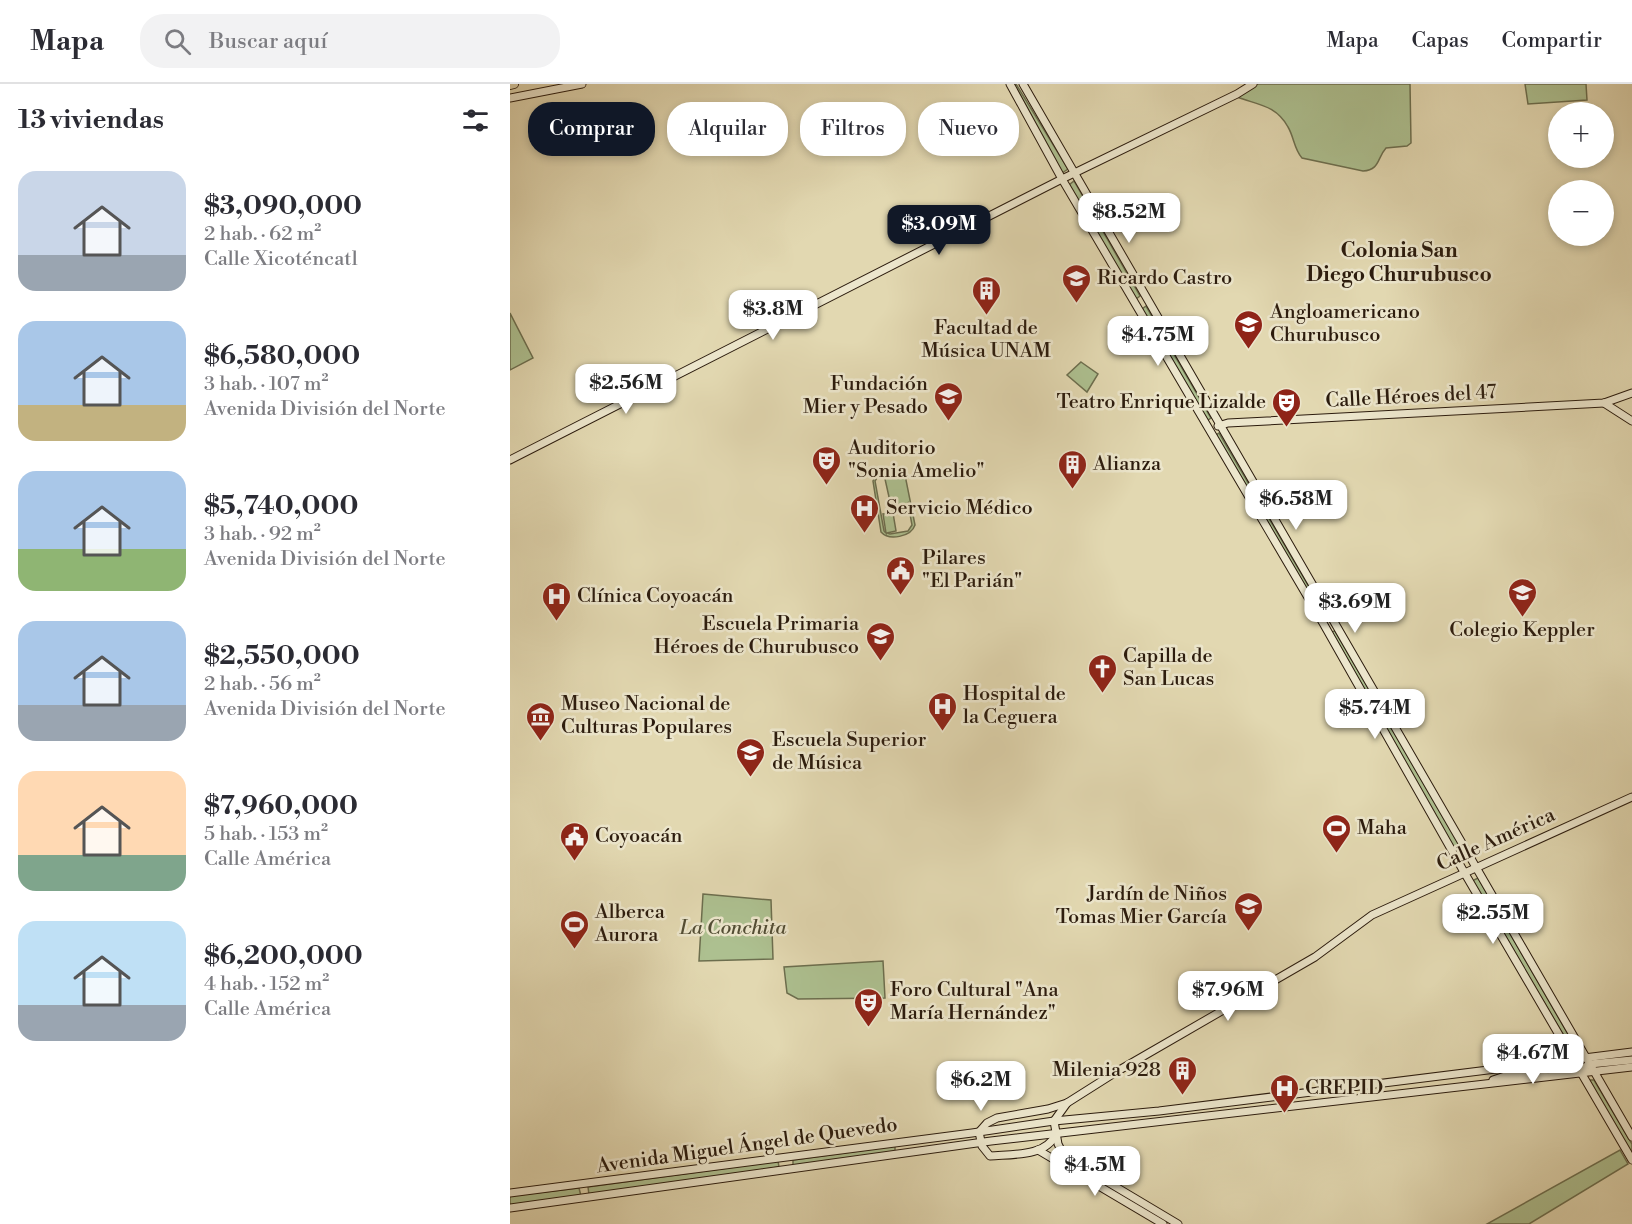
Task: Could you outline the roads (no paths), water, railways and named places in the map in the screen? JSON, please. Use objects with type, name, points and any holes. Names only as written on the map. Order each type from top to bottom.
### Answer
[{"type":"main road","points":[[510,98],[582,84]]},
{"type":"main road","points":[[1010,84],[1062,179],[1323,623],[1464,872],[1632,1160]]},
{"type":"main road","points":[[1023,84],[1632,1137]]},
{"type":"main road","points":[[510,460],[1253,84]]},
{"type":"main road","name":"Calle Héroes del 47","points":[[1208,430],[1220,425],[1251,421],[1604,404],[1632,393]]},
{"type":"main road","points":[[1604,404],[1632,420]]},
{"type":"main road","name":"Calle América","points":[[979,1132],[987,1123],[997,1118],[1067,1103],[1116,1072],[1315,957],[1372,915],[1632,797]]},
{"type":"main road","name":"Avenida Miguel Ángel de Quevedo","points":[[510,1208],[980,1143],[1484,1084],[1504,1076],[1590,1064],[1632,1052]]},
{"type":"main road","points":[[1590,1064],[1632,1060]]},
{"type":"main road","name":"Avenida Miguel Ángel de Quevedo","points":[[510,1193],[1058,1120],[1590,1064],[1632,1067]]},
{"type":"main road","name":"Calle América","points":[[1058,1120],[1067,1103]]},
{"type":"main road","points":[[1040,1110],[1058,1120],[1064,1156],[1178,1224]]},
{"type":"main road","points":[[979,1132],[980,1143],[990,1156],[1038,1150],[1047,1147],[1060,1133]]},
{"type":"main road","points":[[1038,1150],[1162,1224]]},
{"type":"place","name":"Ricardo Castro","points":[[1076,304]]},
{"type":"place","name":"Facultad de Música UNAM","points":[[986,316]]},
{"type":"place","name":"Angloamericano Churubusco","points":[[1249,350]]},
{"type":"place","name":"Fundación Mier y Pesado","points":[[949,422]]},
{"type":"place","name":"Teatro Enrique Lizalde","points":[[1287,428]]},
{"type":"place","name":"Auditorio \"Sonia Amelio\"","points":[[827,486]]},
{"type":"place","name":"Alianza","points":[[1072,490]]},
{"type":"place","name":"Servicio Médico","points":[[865,534]]},
{"type":"place","name":"Pilares \"El Parián\"","points":[[901,596]]},
{"type":"place","name":"Colegio Keppler","points":[[1522,618]]},
{"type":"place","name":"Clínica Coyoacán","points":[[556,622]]},
{"type":"place","name":"Escuela Primaria Héroes de Churubusco","points":[[880,662]]},
{"type":"place","name":"Capilla de San Lucas","points":[[1102,694]]},
{"type":"place","name":"Hospital de la Ceguera","points":[[942,732]]},
{"type":"place","name":"Museo Nacional de Culturas Populares","points":[[540,742]]},
{"type":"place","name":"Escuela Superior de Música","points":[[751,778]]},
{"type":"place","name":"Maha","points":[[1336,854]]},
{"type":"place","name":"Coyoacán","points":[[574,862]]},
{"type":"place","name":"Jardín de Niños Tomas Mier García","points":[[1248,932]]},
{"type":"place","name":"Alberca Aurora","points":[[574,950]]},
{"type":"place","name":"Foro Cultural \"Ana María Hernández\"","points":[[869,1028]]},
{"type":"place","name":"Milenia 928","points":[[1182,1096]]},
{"type":"place","name":"CREPID","points":[[1284,1114]]},
{"type":"district","name":"Colonia San Diego Churubusco","points":[[1399,263]]},
{"type":"park label","name":"La Conchita","points":[[733,928]]}]
